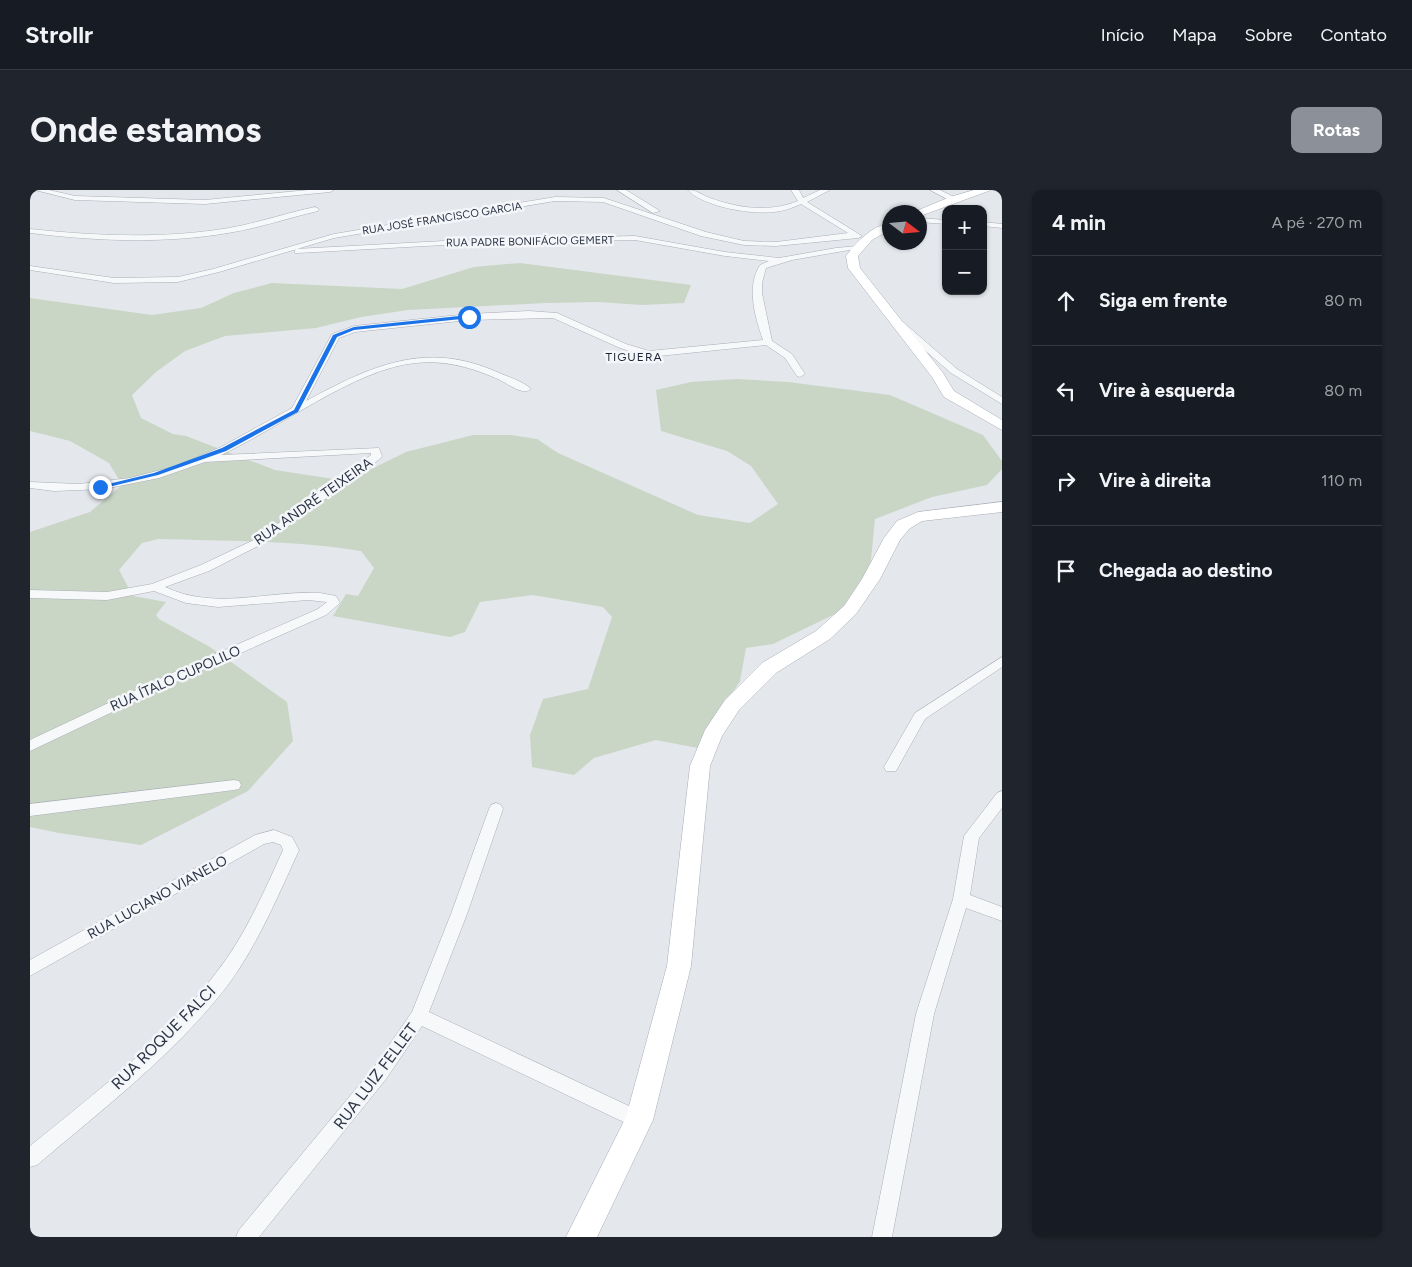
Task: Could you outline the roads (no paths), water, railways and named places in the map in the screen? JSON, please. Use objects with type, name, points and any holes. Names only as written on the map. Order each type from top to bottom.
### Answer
[{"type":"main road","points":[[927,209],[986,190]]},
{"type":"main road","points":[[882,230],[859,240],[852,256],[854,268],[938,376],[949,394],[1002,426]]},
{"type":"main road","points":[[581,1237],[639,1120],[679,966],[700,766],[712,735],[732,705],[769,668],[823,635],[850,610],[871,579],[892,538],[903,525],[918,517],[1002,507]]},
{"type":"street","points":[[75,198],[101,190]]},
{"type":"street","points":[[40,191],[75,198],[205,202],[330,190]]},
{"type":"street","points":[[621,190],[685,227]]},
{"type":"street","points":[[692,190],[696,195],[706,199],[740,209],[758,211],[781,210],[798,206],[826,190]]},
{"type":"street","points":[[795,190],[802,202],[859,240]]},
{"type":"street","points":[[934,190],[954,199]]},
{"type":"street","name":"RUA JOSÉ FRANCISCO GARCIA","points":[[30,268],[82,278],[145,282],[200,275],[281,252],[302,244],[346,233],[555,199],[580,198],[604,200],[685,227],[744,243],[776,244],[859,240]]},
{"type":"street","points":[[30,231],[89,237],[219,232],[315,209]]},
{"type":"street","points":[[927,221],[942,222]]},
{"type":"street","points":[[987,224],[1002,226]]},
{"type":"street","points":[[346,233],[343,243],[355,248]]},
{"type":"street","name":"RUA PADRE BONIFÁCIO GEMERT","points":[[281,252],[635,238],[726,254],[778,260]]},
{"type":"street","points":[[800,374],[789,356],[768,342],[761,320],[757,279],[763,266],[778,260],[859,240]]},
{"type":"street","points":[[296,411],[334,336],[354,329],[469,317],[529,314],[554,315],[638,353],[648,354],[768,342]]},
{"type":"street","points":[[888,314],[954,371],[1002,401]]},
{"type":"street","points":[[30,485],[57,489],[100,487],[156,474],[224,450],[342,385],[381,369],[429,359],[459,362],[481,367],[526,389]]},
{"type":"street","name":"RUA ANDRÉ TEIXEIRA","points":[[155,587],[205,568],[264,539],[377,456],[374,450],[370,449],[198,459]]},
{"type":"street","points":[[30,594],[107,596],[155,587]]},
{"type":"street","name":"RUA ÍTALO CUPOLILO","points":[[34,740],[322,612],[334,603],[332,599],[310,596],[244,603],[209,604],[181,599],[155,587]]},
{"type":"street","points":[[891,767],[920,716],[1002,661]]},
{"type":"street","points":[[30,810],[234,785]]},
{"type":"street","points":[[882,1237],[925,1014],[961,899],[972,836],[1002,797]]},
{"type":"street","name":"RUA LUIZ FELLET","points":[[246,1237],[307,1165],[380,1073],[419,1016],[459,914],[496,809]]},
{"type":"street","name":"RUA LUCIANO VIANELO","points":[[30,969],[260,839],[274,836],[287,841]]},
{"type":"street","name":"RUA ROQUE FALCI","points":[[30,1158],[138,1067],[210,994],[251,936],[291,850],[287,841]]},
{"type":"street","points":[[961,899],[1002,914]]},
{"type":"street","points":[[419,1016],[639,1120]]},
{"type":"district","name":"TIGUERA","points":[[634,357]]}]
